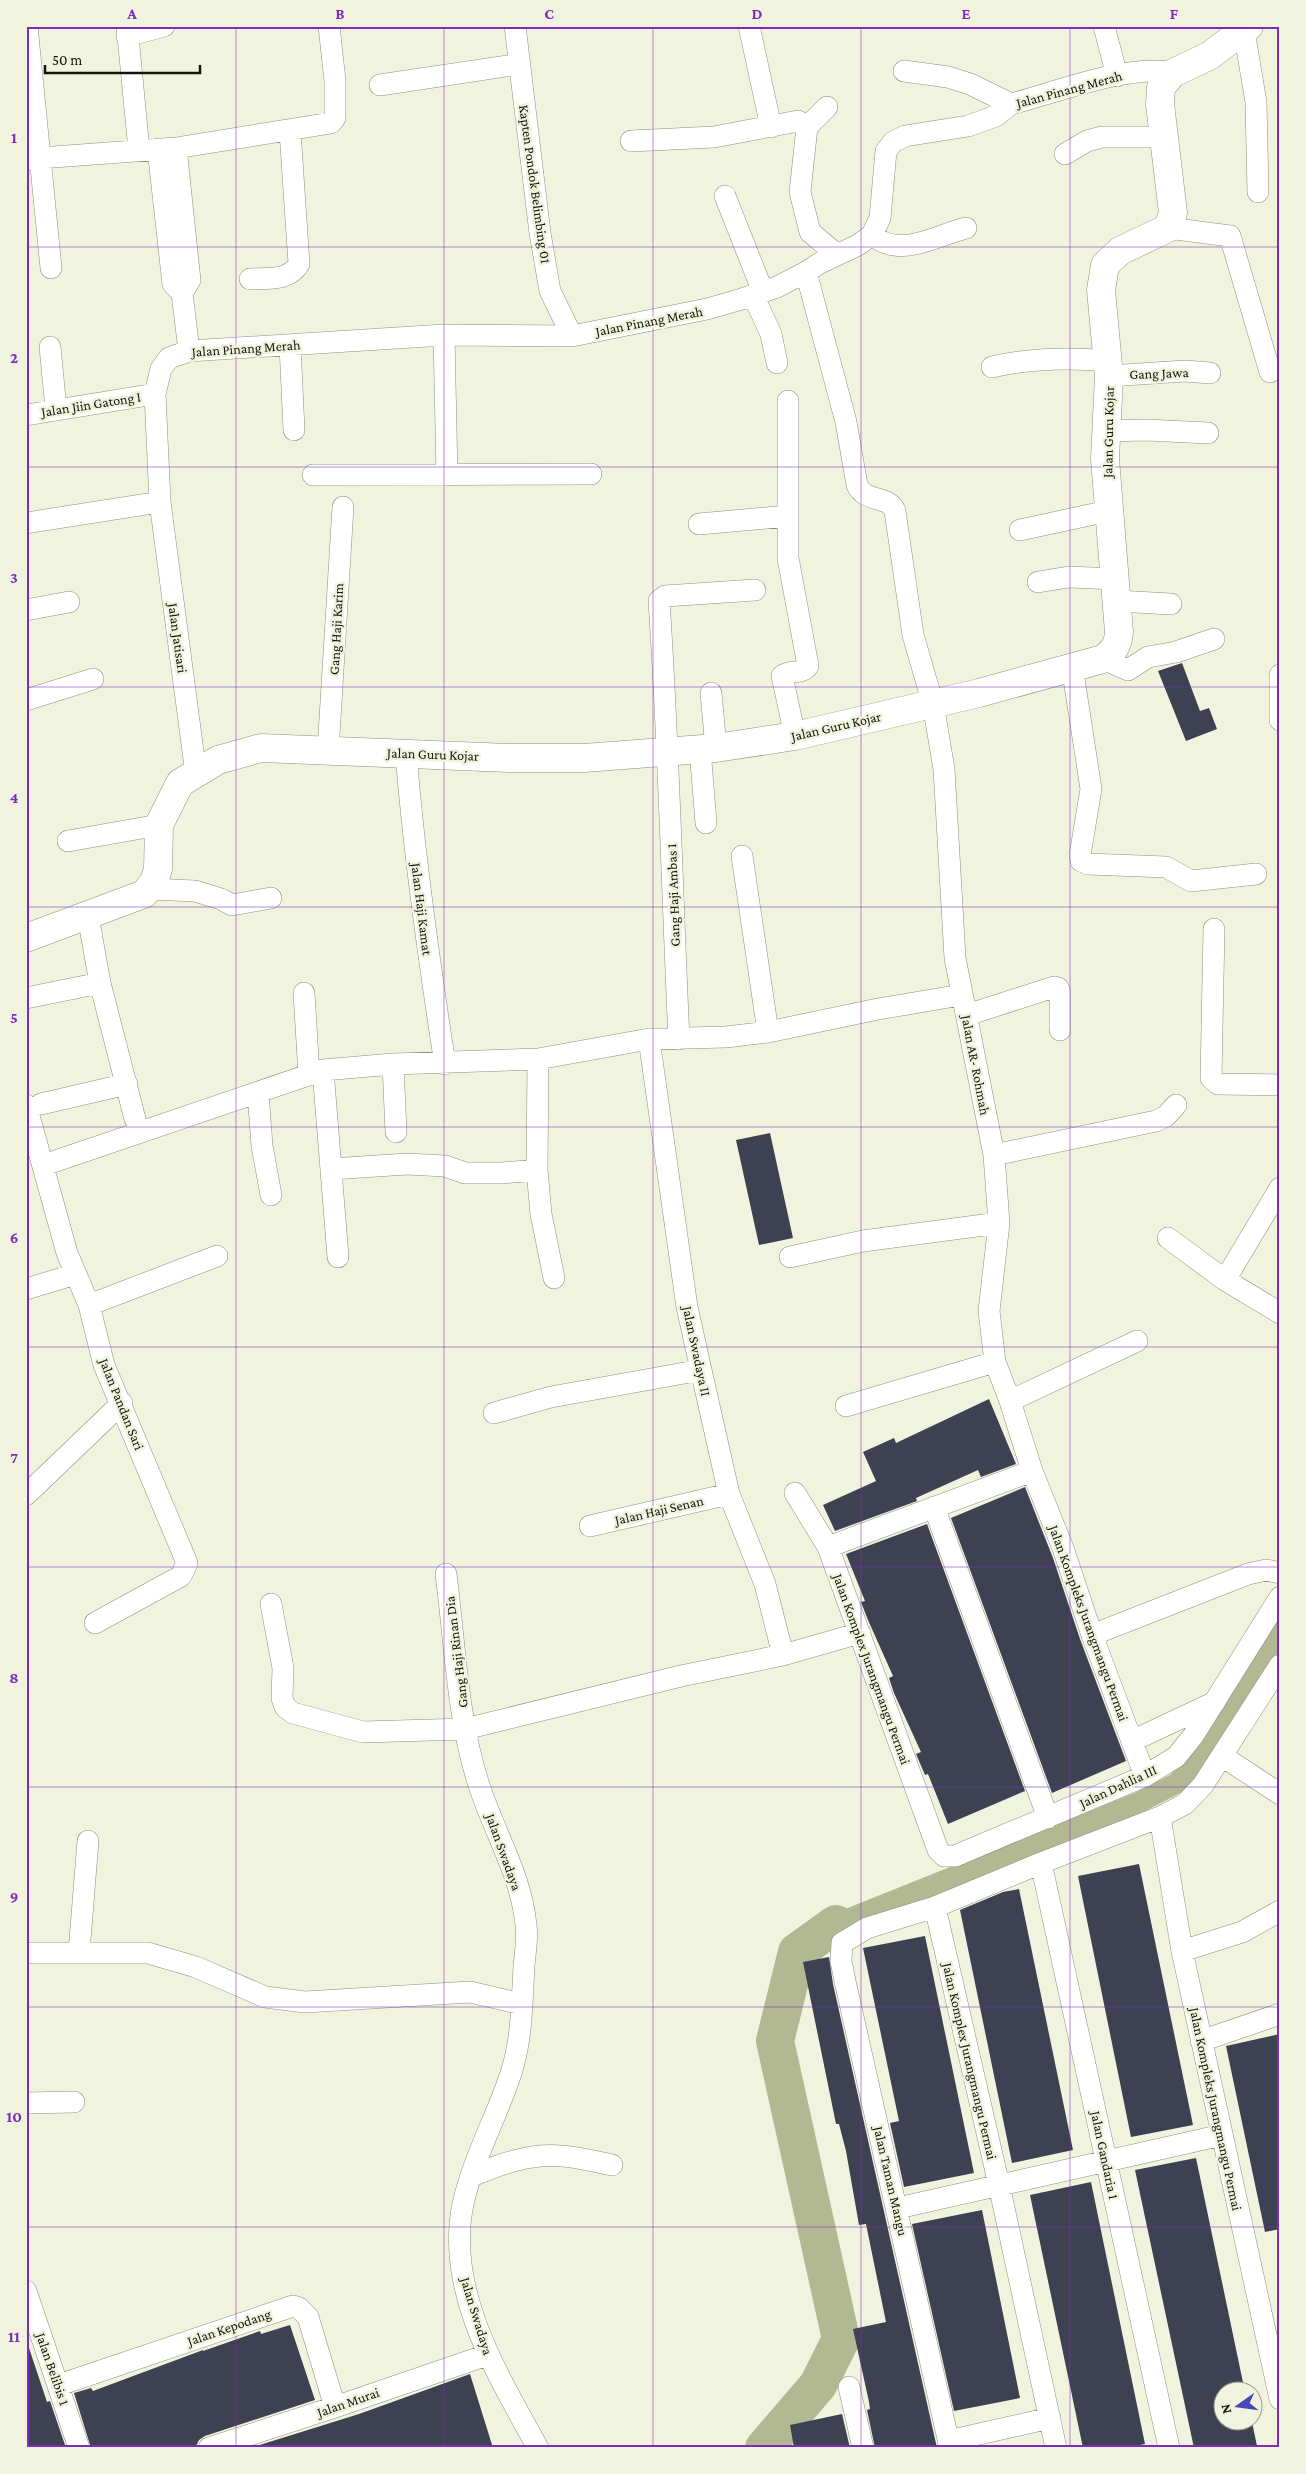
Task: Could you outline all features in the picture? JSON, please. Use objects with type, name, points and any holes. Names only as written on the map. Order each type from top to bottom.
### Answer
[{"type":"street","points":[[27,26],[34,158],[51,268]]},
{"type":"street","points":[[164,26],[127,31],[158,149],[173,284],[182,293],[189,351]]},
{"type":"street","points":[[34,158],[158,149],[324,126],[336,118],[335,81],[329,26]]},
{"type":"street","name":"Kapten Pondok Belimbing 01","points":[[515,26],[540,233],[550,291],[572,336]]},
{"type":"street","points":[[749,26],[771,126]]},
{"type":"street","points":[[1104,26],[1117,76]]},
{"type":"street","points":[[1258,192],[1256,102],[1237,31],[1209,56],[1172,73],[1161,87],[1160,104],[1173,213],[1168,228],[1230,236],[1270,372]]},
{"type":"street","points":[[380,85],[520,64]]},
{"type":"street","name":"Jalan Pinang Merah","points":[[160,502],[155,394],[161,369],[169,358],[189,351],[444,335],[572,336],[707,309],[758,294],[806,272],[836,254],[858,245],[872,235],[880,218],[886,151],[893,142],[905,136],[968,126],[996,116],[1011,104],[1117,76],[1158,70],[1172,73]]},
{"type":"street","points":[[904,71],[955,79],[970,84],[1011,104]]},
{"type":"street","points":[[828,107],[807,127],[800,192],[810,232],[836,254]]},
{"type":"street","points":[[631,141],[714,137],[798,121],[807,127]]},
{"type":"street","points":[[250,278],[286,276],[300,264],[290,131]]},
{"type":"street","points":[[1065,154],[1087,141],[1102,137],[1164,137]]},
{"type":"street","points":[[725,196],[771,334],[777,363]]},
{"type":"street","points":[[872,235],[883,244],[903,247],[966,228]]},
{"type":"street","name":"Jalan Guru Kojar","points":[[150,889],[160,860],[159,825],[180,784],[218,760],[261,748],[509,758],[584,758],[708,749],[795,736],[933,704],[1103,659],[1113,652],[1118,642],[1116,590],[1105,459],[1108,368],[1100,290],[1106,265],[1120,251],[1168,228]]},
{"type":"street","name":"Jalan AR- Rohmah","points":[[806,272],[846,422],[857,485],[862,494],[890,504],[895,511],[913,635],[933,704],[944,769],[955,958],[994,1155],[999,1223],[989,1310],[995,1362],[1010,1401],[1032,1471]]},
{"type":"street","points":[[444,335],[447,475]]},
{"type":"street","points":[[290,345],[294,430]]},
{"type":"street","points":[[50,347],[56,409]]},
{"type":"street","name":"Gang Jawa","points":[[992,367],[1020,360],[1072,357],[1108,368],[1210,373]]},
{"type":"street","name":"Jalan Jiin Gatong I","points":[[26,414],[155,394]]},
{"type":"street","points":[[788,401],[788,558],[808,666],[805,670],[782,676],[795,736]]},
{"type":"street","points":[[1106,431],[1208,434]]},
{"type":"street","points":[[313,475],[591,474]]},
{"type":"street","points":[[26,523],[160,502]]},
{"type":"street","name":"Jalan Jatisari","points":[[160,502],[196,774]]},
{"type":"street","name":"Gang Haji Karim","points":[[328,751],[343,507]]},
{"type":"street","points":[[1020,530],[1108,511]]},
{"type":"street","points":[[699,524],[788,516]]},
{"type":"street","points":[[1038,582],[1069,578],[1172,604]]},
{"type":"street","name":"Gang Haji Ambas 1","points":[[679,1039],[671,872],[669,751],[658,601],[665,596],[755,590]]},
{"type":"street","points":[[26,610],[69,602]]},
{"type":"street","points":[[1103,659],[1128,670],[1148,657],[1176,652],[1214,639]]},
{"type":"street","points":[[1072,666],[1091,789],[1080,855],[1081,861],[1088,864],[1166,868],[1190,882],[1256,874]]},
{"type":"street","points":[[1280,675],[1280,720]]},
{"type":"street","points":[[26,700],[93,679]]},
{"type":"street","points":[[706,823],[711,693]]},
{"type":"street","name":"Jalan Haji Kamat","points":[[406,753],[411,818],[426,943],[445,1064]]},
{"type":"street","points":[[68,842],[159,825]]},
{"type":"street","points":[[742,856],[768,1032]]},
{"type":"street","points":[[26,938],[144,894],[150,889],[195,892],[221,899],[232,905],[271,898]]},
{"type":"street","points":[[88,916],[100,983],[135,1119]]},
{"type":"street","points":[[1214,929],[1211,1078],[1218,1084],[1280,1086]]},
{"type":"street","points":[[26,998],[100,983]]},
{"type":"street","points":[[44,1165],[316,1072],[393,1064],[445,1064],[538,1059],[650,1039],[679,1039],[768,1032],[878,1009],[964,1005],[1054,987],[1058,988],[1060,992],[1060,1030]]},
{"type":"street","points":[[304,993],[331,1169],[338,1257]]},
{"type":"street","name":"Jalan Swadaya II","points":[[650,1039],[687,1307],[700,1370],[729,1494],[765,1584],[783,1655]]},
{"type":"street","points":[[538,1059],[536,1170],[541,1214],[554,1278]]},
{"type":"street","points":[[393,1064],[396,1132]]},
{"type":"street","points":[[34,1105],[127,1084]]},
{"type":"street","points":[[258,1092],[262,1146],[271,1195]]},
{"type":"street","name":"Jalan Pandan Sari","points":[[34,1105],[44,1165],[67,1254],[89,1305],[104,1365],[122,1403],[187,1564],[181,1576],[95,1622]]},
{"type":"street","points":[[994,1155],[1156,1121],[1166,1116],[1176,1105]]},
{"type":"street","points":[[331,1169],[407,1164],[445,1166],[465,1173],[502,1173],[536,1170]]},
{"type":"street","points":[[1225,1280],[1280,1188]]},
{"type":"street","points":[[790,1257],[863,1241],[999,1223]]},
{"type":"street","points":[[1168,1238],[1225,1280],[1280,1313]]},
{"type":"street","points":[[89,1305],[217,1256]]},
{"type":"street","points":[[26,1289],[76,1274]]},
{"type":"street","points":[[1010,1401],[1137,1342]]},
{"type":"street","points":[[846,1406],[995,1362]]},
{"type":"street","points":[[494,1413],[551,1397],[700,1370]]},
{"type":"street","points":[[26,1495],[122,1403]]},
{"type":"street","points":[[828,1547],[1032,1471]]},
{"type":"street","name":"Jalan Kompleks Jurangmangu Permai","points":[[1032,1471],[1063,1548],[1092,1635],[1145,1776]]},
{"type":"street","name":"Jalan Komplex Jurangmangu Permai","points":[[795,1492],[828,1547],[938,1850]]},
{"type":"street","name":"Jalan Haji Senan","points":[[590,1526],[729,1494]]},
{"type":"street","points":[[934,1507],[1048,1818]]},
{"type":"street","points":[[1092,1635],[1248,1574],[1266,1570],[1280,1573]]},
{"type":"street","name":"Gang Haji Rinan Dia","points":[[446,1574],[465,1728]]},
{"type":"street","name":"Jalan Dahlia III","points":[[938,1850],[944,1856],[955,1856],[1145,1776],[1176,1757],[1193,1736],[1280,1597]]},
{"type":"street","points":[[271,1604],[272,1622],[282,1663],[282,1698],[285,1707],[293,1713],[363,1732],[465,1728],[681,1676],[783,1655],[860,1633]]},
{"type":"street","points":[[934,1907],[1160,1817],[1190,1800],[1222,1756],[1280,1665]]},
{"type":"street","points":[[1132,1741],[1215,1702]]},
{"type":"street","name":"Jalan Swadaya","points":[[465,1728],[478,1783],[511,1862],[521,1895],[526,1927],[519,2038],[512,2070],[463,2204],[460,2242],[464,2282],[487,2355],[538,2448]]},
{"type":"street","points":[[1222,1756],[1280,1794]]},
{"type":"street","name":"Jalan Kompleks Jurangmangu Permai","points":[[1160,1817],[1182,1951],[1222,2135],[1276,2362],[1280,2399]]},
{"type":"street","points":[[79,1952],[88,1841]]},
{"type":"street","name":"Jalan Gandaria 1","points":[[1041,1863],[1170,2448]]},
{"type":"street","name":"Jalan Komplex Jurangmangu Permai","points":[[934,1907],[999,2185],[1056,2448]]},
{"type":"street","name":"Jalan Taman Mangu","points":[[934,1907],[867,1928],[842,1943],[841,1961],[898,2208],[949,2444]]},
{"type":"street","points":[[1182,1951],[1242,1932],[1280,1910]]},
{"type":"street","points":[[26,1953],[148,1953],[196,1967],[265,1997],[305,2002],[470,1992],[522,2004]]},
{"type":"street","points":[[1201,2041],[1280,2014]]},
{"type":"street","points":[[26,2103],[74,2102]]},
{"type":"street","points":[[898,2208],[1107,2163],[1222,2135]]},
{"type":"street","points":[[472,2176],[505,2162],[535,2156],[563,2156],[612,2166]]},
{"type":"street","name":"Jalan Belibis 1","points":[[26,2291],[79,2448]]},
{"type":"street","name":"Jalan Kepodang","points":[[59,2385],[292,2306],[299,2308],[308,2317],[335,2407]]},
{"type":"street","name":"Jalan Murai","points":[[209,2448],[487,2355]]},
{"type":"street","points":[[849,2388],[863,2448]]},
{"type":"street","points":[[949,2444],[1050,2418]]},
{"type":"building","points":[[1182,663],[1200,711],[1209,708],[1217,729],[1186,741],[1158,671]]},
{"type":"building","points":[[770,1133],[793,1238],[759,1245],[736,1140]]},
{"type":"building","points":[[989,1399],[1016,1464],[981,1477],[978,1470],[916,1498],[917,1501],[835,1531],[823,1505],[876,1481],[863,1452],[894,1438],[896,1443]]},
{"type":"building","points":[[1025,1487],[1053,1558],[1080,1639],[1126,1761],[1052,1793],[951,1518]]},
{"type":"building","points":[[927,1524],[1025,1791],[948,1824],[928,1774],[925,1775],[916,1754],[921,1752],[894,1693],[889,1678],[893,1676],[861,1602],[865,1601],[846,1554]]},
{"type":"building","points":[[1139,1864],[1193,2125],[1131,2137],[1078,1876]]},
{"type":"building","points":[[1019,1889],[1073,2150],[1012,2163],[960,1910],[1003,1892]]},
{"type":"building","points":[[925,1936],[974,2173],[904,2187],[890,2123],[899,2121],[863,1948]]},
{"type":"building","points":[[829,1957],[833,1984],[937,2448],[875,2448],[867,2410],[870,2409],[869,2402],[853,2329],[886,2322],[866,2224],[859,2225],[846,2151],[839,2124],[836,2124],[803,1962]]},
{"type":"building","points":[[1280,2034],[1280,2229],[1265,2232],[1226,2046]]},
{"type":"building","points":[[1196,2158],[1243,2382],[1214,2382],[1214,2432],[1254,2432],[1257,2446],[1245,2448],[1194,2448],[1135,2170]]},
{"type":"building","points":[[1091,2182],[1145,2444],[1124,2448],[1083,2448],[1030,2195]]},
{"type":"building","points":[[982,2210],[1020,2398],[954,2411],[912,2224]]},
{"type":"building","points":[[290,2325],[315,2400],[205,2436],[199,2440],[195,2448],[91,2448],[74,2393],[91,2388],[93,2391],[203,2350],[260,2331],[261,2334]]},
{"type":"building","points":[[29,2348],[47,2402],[50,2401],[65,2445],[57,2448],[26,2448],[26,2349]]},
{"type":"building","points":[[470,2374],[493,2448],[253,2447],[359,2414]]},
{"type":"building","points":[[842,2414],[850,2448],[794,2448],[790,2425]]},
{"type":"waterway","points":[[836,1924],[1140,1802],[1177,1783],[1198,1760],[1280,1631]]},
{"type":"waterway","points":[[764,2448],[818,2385],[841,2339],[775,2041],[797,1952],[836,1924]]}]
